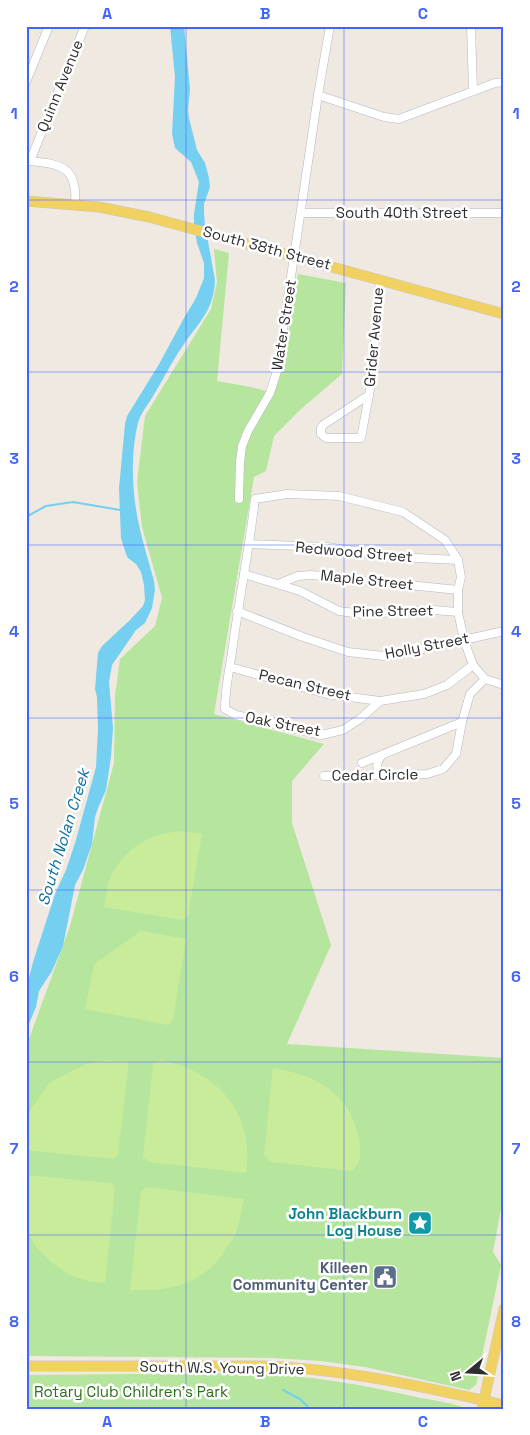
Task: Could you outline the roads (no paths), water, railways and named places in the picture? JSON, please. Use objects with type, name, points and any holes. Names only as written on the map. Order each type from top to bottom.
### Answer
[{"type":"main road","name":"South 38th Street","points":[[26,200],[116,210],[177,224],[504,314]]},
{"type":"main road","points":[[483,1405],[504,1309]]},
{"type":"main road","name":"South W.S. Young Drive","points":[[26,1366],[280,1366],[363,1376],[483,1405],[504,1405]]},
{"type":"street","points":[[26,82],[49,26]]},
{"type":"street","name":"Quinn Avenue","points":[[75,204],[75,185],[66,170],[52,164],[28,161],[85,26]]},
{"type":"street","name":"Water Street","points":[[239,499],[242,446],[251,425],[270,393],[278,362],[330,26]]},
{"type":"street","points":[[471,26],[472,91]]},
{"type":"street","points":[[318,95],[384,117],[399,119],[472,91],[504,82]]},
{"type":"street","name":"South 40th Street","points":[[301,213],[504,213]]},
{"type":"street","name":"Grider Avenue","points":[[370,395],[323,425],[321,434],[326,438],[361,438],[370,395],[380,279]]},
{"type":"street","points":[[230,667],[237,611],[250,544],[255,498],[287,494],[339,496],[403,512],[445,540],[458,560],[461,577],[458,590],[458,612],[464,640],[474,665],[485,679],[504,685]]},
{"type":"street","name":"Redwood Street","points":[[250,544],[327,547],[397,557],[458,560]]},
{"type":"street","name":"Pine Street","points":[[244,574],[300,591],[339,611],[362,614],[434,610],[458,612]]},
{"type":"street","name":"Maple Street","points":[[278,584],[298,576],[311,574],[458,590]]},
{"type":"street","name":"Holly Street","points":[[237,611],[303,637],[348,652],[384,656],[504,631]]},
{"type":"street","points":[[380,701],[424,694],[447,685],[474,665]]},
{"type":"street","name":"Pecan Street","points":[[230,667],[327,694],[380,701]]},
{"type":"street","name":"Oak Street","points":[[230,667],[225,709],[236,715],[321,735],[343,730],[360,719],[380,701]]},
{"type":"street","name":"Cedar Circle","points":[[324,776],[427,774],[443,769],[456,754],[470,694],[485,679]]},
{"type":"street","points":[[362,763],[462,722]]},
{"type":"street","points":[[378,775],[378,760],[384,754]]},
{"type":"water","points":[[170,26],[184,26],[190,89],[189,118],[197,150],[205,163],[209,178],[210,187],[204,204],[204,213],[215,280],[214,291],[204,316],[178,353],[138,423],[135,435],[133,487],[139,525],[154,581],[155,590],[152,608],[145,623],[136,630],[112,665],[109,682],[113,728],[106,790],[95,817],[92,844],[83,870],[75,885],[63,946],[52,971],[39,991],[36,1007],[26,1031],[26,991],[33,962],[55,894],[66,870],[76,840],[96,767],[98,729],[95,689],[98,653],[102,646],[143,606],[145,600],[141,572],[136,564],[128,558],[121,538],[119,488],[125,424],[127,416],[158,366],[196,298],[204,278],[204,263],[197,243],[194,224],[199,182],[191,162],[175,148],[172,134],[175,77]]},
{"type":"waterway","points":[[26,517],[46,506],[73,502],[120,510]]},
{"type":"waterway","points":[[283,1390],[300,1399],[310,1409]]},
{"type":"place","name":"John Blackburn Log House","points":[[420,1223]]},
{"type":"place","name":"Killeen Community Center","points":[[385,1277]]},
{"type":"water label","name":"South Nolan Creek","points":[[63,837]]},
{"type":"park label","name":"Rotary Club Children's Park","points":[[131,1392]]}]
